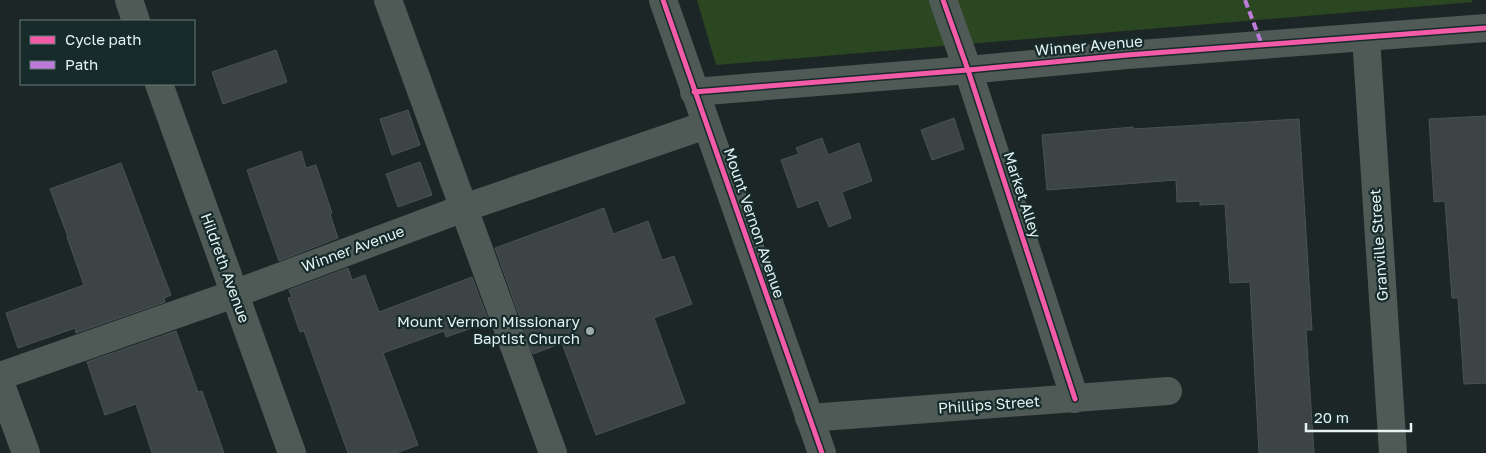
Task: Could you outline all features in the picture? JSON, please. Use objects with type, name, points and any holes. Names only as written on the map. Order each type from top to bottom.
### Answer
[{"type":"street","points":[[129,0],[136,20]]},
{"type":"street","points":[[388,0],[553,453]]},
{"type":"street","name":"Mount Vernon Avenue","points":[[663,0],[822,453]]},
{"type":"street","name":"Market Alley","points":[[943,0],[968,70],[1075,399]]},
{"type":"street","name":"Winner Avenue","points":[[694,92],[1127,55],[1486,28]]},
{"type":"street","name":"Granville Street","points":[[1366,37],[1393,453]]},
{"type":"street","name":"Hildreth Avenue","points":[[159,85],[292,453]]},
{"type":"street","name":"Winner Avenue","points":[[0,376],[234,294],[464,208],[706,125]]},
{"type":"street","points":[[0,382],[26,453]]},
{"type":"street","name":"Phillips Street","points":[[809,418],[1168,392]]},
{"type":"green space","points":[[697,0],[1472,0],[1473,2],[716,65]]},
{"type":"building","points":[[276,50],[287,82],[223,104],[212,72]]},
{"type":"building","points":[[408,110],[420,145],[392,155],[380,119]]},
{"type":"building","points":[[1486,116],[1486,383],[1464,384],[1458,298],[1452,298],[1445,201],[1434,202],[1429,119]]},
{"type":"building","points":[[954,118],[964,149],[932,160],[921,130]]},
{"type":"building","points":[[1299,119],[1312,330],[1306,330],[1314,453],[1259,453],[1250,282],[1230,283],[1225,204],[1200,205],[1200,201],[1177,202],[1176,180],[1047,190],[1042,135],[1133,127],[1133,129]]},
{"type":"building","points":[[822,138],[828,155],[859,143],[872,181],[842,192],[851,218],[829,227],[818,200],[798,208],[781,160],[799,154],[796,148]]},
{"type":"building","points":[[301,151],[306,168],[316,165],[338,238],[279,261],[247,170]]},
{"type":"building","points":[[420,162],[432,195],[398,207],[386,174]]},
{"type":"building","points":[[121,163],[171,295],[164,298],[165,302],[76,333],[75,328],[18,348],[6,313],[84,285],[50,189]]},
{"type":"building","name":"Mount Vernon Missionary Baptist Church","points":[[604,208],[613,234],[648,221],[662,260],[674,256],[692,304],[654,318],[685,403],[596,435],[562,343],[533,354],[495,248]]},
{"type":"building","points":[[348,268],[352,280],[365,275],[379,312],[472,277],[489,322],[446,337],[444,331],[383,353],[418,445],[396,453],[348,453],[304,331],[300,332],[288,298],[292,297],[289,290]]},
{"type":"building","points":[[176,331],[198,392],[202,391],[224,453],[152,453],[136,404],[105,415],[87,362]]},
{"type":"marked path","points":[[1245,0],[1262,45]]},
{"type":"cycle path","points":[[663,0],[822,453]]},
{"type":"cycle path","points":[[943,0],[968,70],[1075,399]]},
{"type":"cycle path","points":[[694,92],[1127,55],[1486,28]]},
{"type":"place","name":"Mount Vernon Missionary Baptist Church","points":[[590,331]]}]
